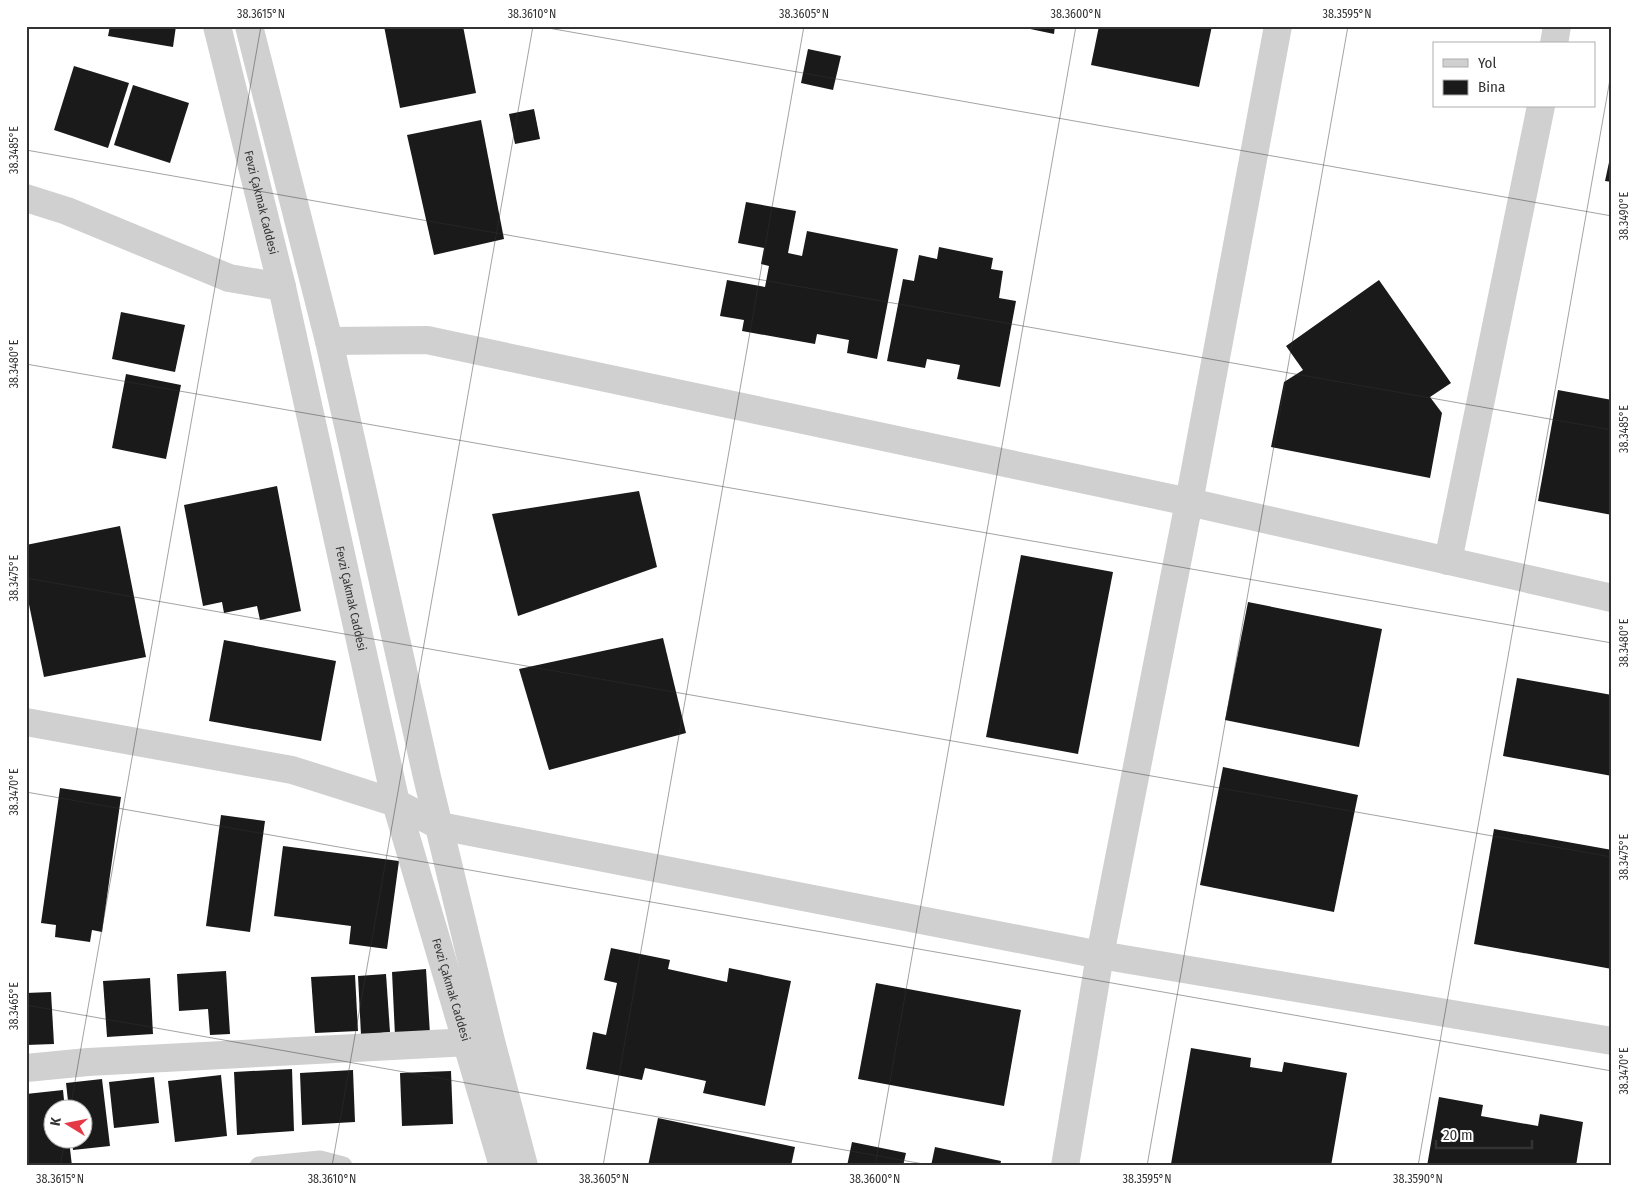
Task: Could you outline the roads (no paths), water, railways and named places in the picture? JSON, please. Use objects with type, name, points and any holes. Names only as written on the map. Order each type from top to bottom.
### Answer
[{"type":"street","name":"Fevzi Çakmak Caddesi","points":[[217,26],[282,287],[396,803],[479,1041],[503,1166]]},
{"type":"street","points":[[249,26],[329,341],[427,777],[440,826],[479,1041],[524,1166]]},
{"type":"street","points":[[1065,1166],[1100,955],[1189,502],[1278,26]]},
{"type":"street","points":[[1554,42],[1557,26]]},
{"type":"street","points":[[1448,561],[1541,108]]},
{"type":"street","points":[[26,198],[66,212],[229,278],[282,287]]},
{"type":"street","points":[[329,341],[428,340],[1189,502],[1612,598]]},
{"type":"street","points":[[26,722],[292,770],[396,803],[440,826],[1100,955],[1612,1041]]},
{"type":"street","points":[[26,1068],[88,1062],[479,1041]]},
{"type":"lane","points":[[259,1166],[320,1160],[343,1166]]}]
